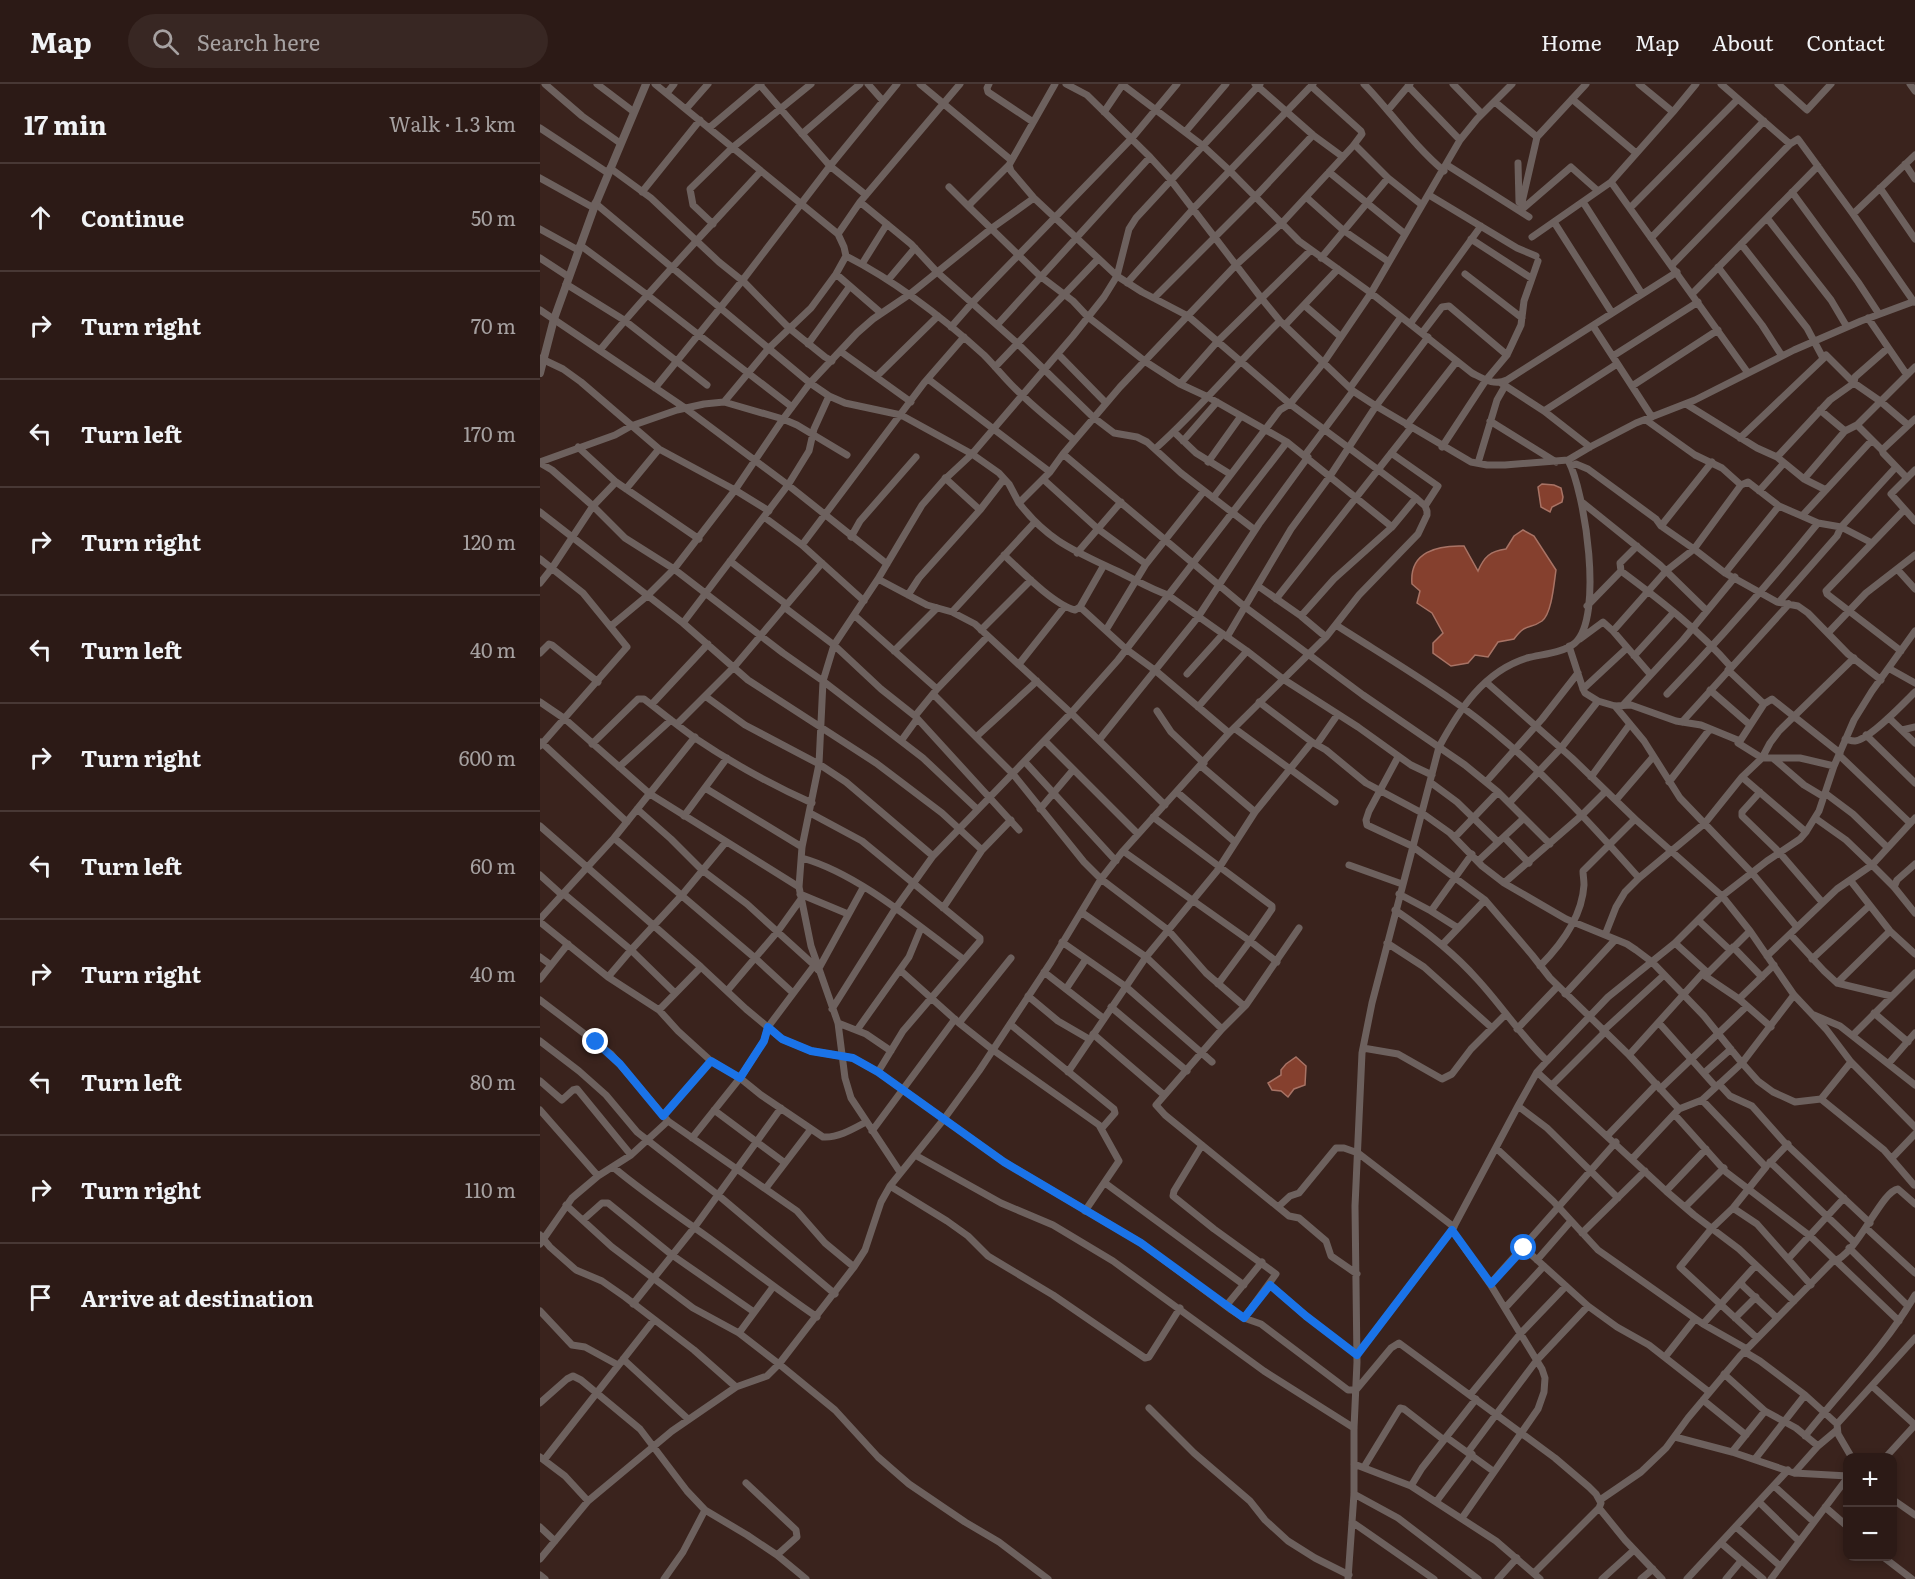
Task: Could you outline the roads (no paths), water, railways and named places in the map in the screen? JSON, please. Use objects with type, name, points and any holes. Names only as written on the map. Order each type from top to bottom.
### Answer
[{"type":"street","points":[[545,84],[582,116],[620,143]]},
{"type":"street","points":[[597,84],[634,112]]},
{"type":"street","points":[[656,84],[838,234],[846,256],[811,308],[769,348],[724,402]]},
{"type":"street","points":[[666,93],[674,84]]},
{"type":"street","points":[[686,109],[708,84]]},
{"type":"street","points":[[709,128],[760,84],[830,166],[866,195]]},
{"type":"street","points":[[713,224],[693,205],[690,189],[732,148],[812,84]]},
{"type":"street","points":[[802,134],[860,84]]},
{"type":"street","points":[[868,84],[883,101]]},
{"type":"street","points":[[655,388],[897,84]]},
{"type":"street","points":[[540,1559],[588,1501],[654,1446],[688,1419],[736,1387],[767,1376],[779,1364],[854,1268],[865,1250],[881,1202],[890,1186],[944,1119],[993,1050],[1101,879],[1153,817],[1232,731],[1326,638],[1359,595],[1419,534],[1427,515],[1425,506],[1416,498],[1290,404],[1188,316],[1117,276],[1034,198],[1011,171],[1010,162],[920,84]]},
{"type":"street","points":[[838,234],[860,202],[960,84]]},
{"type":"street","points":[[989,84],[988,92],[1033,122]]},
{"type":"street","points":[[970,208],[970,204],[1010,162],[1055,84]]},
{"type":"street","points":[[1066,84],[1087,95],[1150,157],[1170,179],[1262,299],[1283,323],[1352,389],[1409,427],[1471,462],[1505,465],[1556,462],[1576,464],[1588,469],[1725,573],[1779,602],[1808,613],[1854,658],[1881,680]]},
{"type":"street","points":[[1104,112],[1123,84],[1202,145],[1281,224],[1321,258],[1371,293],[1472,373],[1503,385],[1544,411],[1590,447]]},
{"type":"street","points":[[951,327],[1131,138],[1177,84]]},
{"type":"street","points":[[1186,131],[1226,84]]},
{"type":"street","points":[[1364,84],[1419,149],[1446,168],[1529,217]]},
{"type":"street","points":[[1453,84],[1482,114]]},
{"type":"street","points":[[1213,498],[1280,410],[1290,404],[1324,362],[1371,293],[1446,168],[1460,140],[1511,84]]},
{"type":"street","points":[[1520,210],[1536,137],[1586,84]]},
{"type":"street","points":[[1639,84],[1673,112]]},
{"type":"street","points":[[1532,237],[1611,182],[1696,84]]},
{"type":"street","points":[[1721,84],[1790,144]]},
{"type":"street","points":[[1778,84],[1807,110],[1830,84]]},
{"type":"street","points":[[1910,84],[1915,91]]},
{"type":"street","points":[[540,373],[542,358],[567,281],[644,85]]},
{"type":"street","points":[[900,1172],[851,1098],[842,1058],[838,1023],[816,966],[800,894],[802,847],[819,764],[823,681],[834,645],[855,616],[922,505],[945,478],[972,454],[1104,297],[1117,276],[1129,229],[1143,208],[1258,85],[1313,135],[1343,157]]},
{"type":"street","points":[[1019,502],[1050,472],[1106,403],[1236,265],[1281,224],[1343,157],[1362,134],[1361,131],[1312,85],[1229,170],[1127,283]]},
{"type":"street","points":[[1388,110],[1409,85],[1460,140]]},
{"type":"street","points":[[1572,99],[1636,153]]},
{"type":"street","points":[[1630,208],[1738,99]]},
{"type":"street","points":[[1495,102],[1536,137]]},
{"type":"street","points":[[642,192],[700,120]]},
{"type":"street","points":[[1652,238],[1764,121]]},
{"type":"street","points":[[540,128],[642,192],[742,281],[789,328],[832,361]]},
{"type":"street","points":[[1154,297],[1255,197],[1313,135]]},
{"type":"street","points":[[1478,463],[1503,385],[1642,294],[1674,269],[1790,144],[1798,139],[1914,302],[1868,318],[1815,341],[1686,404],[1649,418],[1590,447],[1569,463]]},
{"type":"street","points":[[1353,146],[1356,146],[1388,178],[1422,205]]},
{"type":"street","points":[[1853,214],[1915,155]]},
{"type":"street","points":[[997,325],[1150,157]]},
{"type":"street","points":[[1518,163],[1520,210]]},
{"type":"street","points":[[1905,164],[1915,179]]},
{"type":"street","points":[[1692,294],[1818,166]]},
{"type":"street","points":[[1520,210],[1571,167]]},
{"type":"street","points":[[1571,167],[1598,191]]},
{"type":"street","points":[[1529,200],[1571,167]]},
{"type":"street","points":[[600,350],[646,294],[761,171]]},
{"type":"street","points":[[1329,172],[1405,234]]},
{"type":"street","points":[[540,178],[595,205],[673,266],[720,308],[810,383],[829,396],[845,403],[901,416],[972,454],[1004,479],[1034,523],[1077,553],[1168,595],[1283,679],[1419,770],[1529,863]]},
{"type":"street","points":[[1321,258],[1388,178]]},
{"type":"street","points":[[1611,182],[1748,373]]},
{"type":"street","points":[[949,187],[1040,276],[1064,293],[1088,317],[1146,362],[1180,384],[1208,397],[1287,442],[1392,527]]},
{"type":"street","points":[[1880,188],[1915,239]]},
{"type":"street","points":[[1792,192],[1879,314]]},
{"type":"street","points":[[1429,195],[1537,258],[1524,301],[1522,318],[1507,355],[1486,380],[1442,447]]},
{"type":"street","points":[[1306,197],[1343,230],[1389,262]]},
{"type":"street","points":[[611,627],[674,569],[735,490],[810,383],[857,333],[1034,198]]},
{"type":"street","points":[[860,202],[915,248],[937,272],[1045,369],[1093,417],[1109,430],[1137,437],[1155,449],[1181,473],[1255,530]]},
{"type":"street","points":[[1582,202],[1642,294]]},
{"type":"street","points":[[1767,218],[1831,300],[1848,327]]},
{"type":"street","points":[[1554,222],[1612,313]]},
{"type":"street","points":[[862,264],[887,224]]},
{"type":"street","points":[[1410,324],[1481,226]]},
{"type":"street","points":[[540,229],[579,248],[646,294],[792,408]]},
{"type":"street","points":[[1471,239],[1531,278]]},
{"type":"street","points":[[1741,243],[1815,341],[1823,358],[1827,355]]},
{"type":"street","points":[[888,280],[915,248]]},
{"type":"street","points":[[1180,384],[1217,342],[1311,250]]},
{"type":"street","points":[[846,256],[910,294],[938,316],[995,367],[1021,395],[1074,440]]},
{"type":"street","points":[[540,258],[567,281],[624,320],[707,385]]},
{"type":"street","points":[[995,367],[1098,259]]},
{"type":"street","points":[[1718,267],[1762,325],[1782,356]]},
{"type":"street","points":[[1155,449],[1208,397],[1239,361],[1304,305],[1338,269]]},
{"type":"street","points":[[836,274],[881,313]]},
{"type":"street","points":[[1465,274],[1522,318]]},
{"type":"street","points":[[808,344],[850,286]]},
{"type":"street","points":[[1612,356],[1698,302]]},
{"type":"street","points":[[1304,305],[1341,337]]},
{"type":"street","points":[[1187,674],[1225,635],[1245,607],[1291,529],[1330,476],[1442,307],[1449,306],[1507,355]]},
{"type":"street","points":[[540,310],[684,408],[788,485],[887,564]]},
{"type":"street","points":[[877,376],[938,316]]},
{"type":"street","points":[[1099,740],[1198,616],[1401,317]]},
{"type":"street","points":[[1868,318],[1907,375]]},
{"type":"street","points":[[1593,326],[1632,386],[1649,418],[1695,455],[1712,462],[1741,485]]},
{"type":"street","points":[[1632,386],[1718,330]]},
{"type":"street","points":[[802,545],[928,380],[964,338]]},
{"type":"street","points":[[1777,457],[1830,400],[1854,383],[1855,377],[1888,348]]},
{"type":"street","points":[[840,351],[911,402]]},
{"type":"street","points":[[1058,354],[1106,403]]},
{"type":"street","points":[[1827,355],[1854,383],[1908,425]]},
{"type":"street","points":[[1740,438],[1827,355]]},
{"type":"street","points":[[542,358],[581,382],[659,450],[735,490],[767,514],[864,601]]},
{"type":"street","points":[[1276,599],[1358,498],[1457,361]]},
{"type":"street","points":[[1544,411],[1617,364]]},
{"type":"street","points":[[1804,479],[1845,431],[1857,425],[1915,367]]},
{"type":"street","points":[[928,380],[1050,472]]},
{"type":"street","points":[[683,623],[788,485],[808,451],[829,396]]},
{"type":"street","points":[[540,462],[684,408],[724,402],[783,419],[847,455]]},
{"type":"street","points":[[1183,441],[1217,402]]},
{"type":"street","points":[[1686,404],[1757,448],[1777,457],[1804,479],[1826,490]]},
{"type":"street","points":[[1820,410],[1845,431]]},
{"type":"street","points":[[1208,462],[1241,416]]},
{"type":"street","points":[[1882,450],[1915,419]]},
{"type":"street","points":[[1490,421],[1556,462]]},
{"type":"street","points":[[1857,425],[1906,477]]},
{"type":"street","points":[[1174,432],[1208,462],[1230,474]]},
{"type":"street","points":[[1802,516],[1872,440]]},
{"type":"street","points":[[832,1009],[895,909],[933,856],[977,808],[1045,741],[1126,649],[1287,442]]},
{"type":"street","points":[[578,447],[616,482],[699,539]]},
{"type":"street","points":[[626,489],[659,450]]},
{"type":"street","points":[[1390,453],[1438,486],[1425,506]]},
{"type":"street","points":[[1063,454],[1245,607],[1363,695],[1486,782],[1550,844]]},
{"type":"street","points":[[851,537],[860,521],[916,458]]},
{"type":"street","points":[[540,462],[593,506],[625,538],[674,569],[823,681],[901,741],[977,808]]},
{"type":"street","points":[[1661,526],[1712,462]]},
{"type":"street","points":[[1569,463],[1583,503],[1588,532],[1590,567],[1582,632],[1572,644]]},
{"type":"street","points":[[1759,491],[1784,464]]},
{"type":"street","points":[[1779,602],[1837,536],[1841,527],[1896,466]]},
{"type":"street","points":[[1915,470],[1891,494],[1915,521]]},
{"type":"street","points":[[945,478],[980,510]]},
{"type":"street","points":[[908,595],[918,578],[980,510],[1004,479]]},
{"type":"street","points":[[1043,479],[1098,529],[1146,564]]},
{"type":"street","points":[[540,583],[593,506],[616,482]]},
{"type":"street","points":[[1613,631],[1666,571],[1694,549],[1741,485],[1748,482],[1779,506],[1818,523],[1841,527],[1872,543]]},
{"type":"street","points":[[1106,630],[1146,564],[1204,491]]},
{"type":"street","points":[[1301,616],[1334,579],[1392,527],[1416,498]]},
{"type":"street","points":[[1077,553],[1121,502]]},
{"type":"street","points":[[1583,503],[1666,571],[1707,611]]},
{"type":"street","points":[[1725,573],[1779,506]]},
{"type":"street","points":[[1901,651],[1827,594],[1827,591],[1904,510]]},
{"type":"street","points":[[540,512],[683,623],[748,680],[884,769],[942,813],[982,850]]},
{"type":"street","points":[[952,612],[1034,523]]},
{"type":"street","points":[[1667,694],[1761,593],[1818,523]]},
{"type":"street","points":[[1637,546],[1620,563],[1621,571],[1713,646],[1730,669],[1764,704]]},
{"type":"street","points":[[1004,555],[1031,580],[1065,606],[1075,610],[1080,607],[1104,565]]},
{"type":"street","points":[[1828,633],[1866,593],[1915,555]]},
{"type":"street","points":[[540,560],[583,593],[627,647],[541,744],[627,822]]},
{"type":"street","points":[[730,561],[834,645],[881,689],[916,717],[1019,830]]},
{"type":"street","points":[[619,767],[705,696],[734,667],[822,563]]},
{"type":"street","points":[[1897,569],[1915,589]]},
{"type":"street","points":[[1587,606],[1621,571]]},
{"type":"street","points":[[1619,705],[1692,628],[1735,577]]},
{"type":"street","points":[[878,579],[908,595],[952,612],[975,624],[1165,805]]},
{"type":"street","points":[[981,630],[1031,580]]},
{"type":"street","points":[[1258,585],[1301,616],[1326,638]]},
{"type":"street","points":[[1682,722],[1789,604]]},
{"type":"street","points":[[1019,664],[1065,606]]},
{"type":"street","points":[[1080,607],[1126,649],[1198,706],[1335,802]]},
{"type":"street","points":[[894,651],[937,608]]},
{"type":"street","points":[[1634,656],[1674,612]]},
{"type":"street","points":[[855,616],[894,651],[1013,774],[1084,862],[1101,879],[1168,930],[1218,984],[1244,1006]]},
{"type":"street","points":[[1149,1408],[1194,1453],[1250,1501],[1265,1520],[1288,1541],[1348,1577],[1354,1494],[1357,1355],[1355,1206],[1363,1048],[1399,894],[1439,747],[1462,708],[1486,682],[1509,666],[1572,644],[1603,622],[1650,674]]},
{"type":"street","points":[[1336,625],[1462,708],[1514,750],[1610,844],[1639,878]]},
{"type":"street","points":[[1357,1355],[1453,1228],[1518,1106],[1537,1072],[1546,1061],[1608,997],[1675,943],[1722,896],[1779,852],[1800,839],[1806,832],[1825,795],[1834,766],[1854,720],[1915,631]]},
{"type":"street","points":[[901,741],[935,692],[988,636]]},
{"type":"street","points":[[540,653],[550,644],[598,682]]},
{"type":"street","points":[[652,704],[708,644]]},
{"type":"street","points":[[1572,644],[1583,689],[1598,701],[1631,705],[1710,729],[1740,741]]},
{"type":"street","points":[[1583,689],[1627,648]]},
{"type":"street","points":[[1198,706],[1247,651]]},
{"type":"street","points":[[1605,935],[1616,907],[1626,892],[1639,878],[1705,823],[1742,777],[1762,758],[1770,742],[1854,658]]},
{"type":"street","points":[[1890,669],[1915,683]]},
{"type":"street","points":[[1486,782],[1578,674]]},
{"type":"street","points":[[976,736],[1037,681]]},
{"type":"street","points":[[1486,682],[1722,896],[1750,931],[1794,995],[1826,1029],[1851,1062],[1915,1127]]},
{"type":"street","points":[[1710,690],[1749,724]]},
{"type":"street","points":[[1845,739],[1855,741],[1866,735],[1889,718],[1915,692]]},
{"type":"street","points":[[705,696],[745,725],[819,764],[846,782],[933,856]]},
{"type":"street","points":[[592,744],[638,699],[644,699],[694,737],[727,758],[786,792],[812,803]]},
{"type":"street","points":[[1767,956],[1822,902],[1872,865],[1913,820],[1839,754],[1772,699],[1764,704],[1738,743],[1762,758],[1800,758],[1834,766]]},
{"type":"street","points":[[1509,803],[1561,748],[1598,701]]},
{"type":"street","points":[[540,702],[565,718],[650,794],[726,842],[800,894],[848,914]]},
{"type":"street","points":[[1260,702],[1366,783],[1422,813],[1455,837],[1504,883],[1573,922],[1627,944],[1652,962],[1719,1033],[1758,1081],[1773,1092],[1795,1102],[1821,1099],[1851,1062]]},
{"type":"street","points":[[1619,705],[1680,798],[1752,873],[1797,927]]},
{"type":"street","points":[[1157,711],[1171,732],[1203,765],[1255,812]]},
{"type":"street","points":[[1068,1072],[1125,986],[1220,867],[1255,812],[1289,769],[1338,714]]},
{"type":"street","points":[[1889,718],[1915,743]]},
{"type":"street","points":[[1591,777],[1630,724]]},
{"type":"street","points":[[1902,730],[1915,727]]},
{"type":"street","points":[[1669,782],[1710,729]]},
{"type":"street","points":[[1866,735],[1915,783]]},
{"type":"street","points":[[694,737],[614,838],[540,921],[608,977],[658,1010],[711,1061],[740,1078],[823,1137],[830,1138],[866,1122]]},
{"type":"street","points":[[1045,741],[1138,834]]},
{"type":"street","points":[[1398,757],[1369,811],[1367,825],[1412,846],[1485,900],[1565,994],[1670,1097],[1677,1112],[1724,1168],[1739,1183],[1810,1236],[1899,1321]]},
{"type":"street","points":[[1616,800],[1653,757]]},
{"type":"street","points":[[684,816],[727,758]]},
{"type":"street","points":[[1773,758],[1804,785],[1825,795],[1853,814],[1887,848]]},
{"type":"street","points":[[1025,762],[1116,861]]},
{"type":"street","points":[[1040,809],[1073,770]]},
{"type":"street","points":[[1742,777],[1806,832]]},
{"type":"street","points":[[705,788],[802,847]]},
{"type":"street","points":[[1504,883],[1581,816],[1606,790]]},
{"type":"street","points":[[1177,792],[1235,842]]},
{"type":"street","points":[[1455,837],[1498,792]]},
{"type":"street","points":[[1760,792],[1741,814],[1779,852],[1822,902]]},
{"type":"street","points":[[637,809],[702,870],[747,904],[816,966]]},
{"type":"street","points":[[810,813],[862,841],[980,938],[980,941],[903,1031],[878,1072]]},
{"type":"street","points":[[1153,817],[1272,906],[1250,941],[1218,984]]},
{"type":"street","points":[[1431,910],[1454,877],[1475,857],[1501,840],[1524,818]]},
{"type":"street","points":[[1815,818],[1846,840],[1894,887],[1915,913]]},
{"type":"street","points":[[1540,966],[1558,948],[1573,922],[1582,900],[1583,871],[1635,819]]},
{"type":"street","points":[[943,908],[982,850],[1011,820]]},
{"type":"street","points":[[540,826],[782,1039],[811,1051],[842,1058],[853,1058],[878,1072],[1004,1162],[1141,1243],[1226,1306],[1244,1318],[1261,1324],[1348,1390],[1356,1390],[1399,1343],[1521,1433],[1589,1487],[1600,1500],[1599,1508],[1537,1577],[1496,1541],[1437,1502],[1411,1486],[1354,1464]]},
{"type":"street","points":[[614,838],[793,993]]},
{"type":"street","points":[[608,977],[682,896],[726,842]]},
{"type":"street","points":[[1123,851],[1194,900],[1276,962]]},
{"type":"street","points":[[802,858],[833,869],[895,909],[963,959]]},
{"type":"street","points":[[1894,887],[1897,880],[1915,864]]},
{"type":"street","points":[[1348,865],[1402,884]]},
{"type":"street","points":[[540,874],[631,950],[675,993]]},
{"type":"street","points":[[1850,880],[1890,931],[1915,954]]},
{"type":"street","points":[[692,1138],[740,1078],[764,1041],[768,1027],[816,966],[863,888]]},
{"type":"street","points":[[727,991],[778,931],[800,894]]},
{"type":"street","points":[[1399,894],[1431,910],[1458,928]]},
{"type":"street","points":[[1443,944],[1485,900]]},
{"type":"street","points":[[1812,959],[1869,906]]},
{"type":"street","points":[[1395,910],[1443,944],[1477,979],[1524,1040],[1546,1061]]},
{"type":"street","points":[[1081,912],[1146,957],[1222,1029]]},
{"type":"street","points":[[1698,920],[1762,977]]},
{"type":"street","points":[[857,1030],[900,970],[921,928]]},
{"type":"street","points":[[1299,928],[1244,1006],[1158,1102],[1158,1108],[1289,1216],[1299,1218],[1326,1241],[1331,1256],[1357,1274]]},
{"type":"street","points":[[1629,1055],[1700,975],[1707,974],[1750,931]]},
{"type":"street","points":[[1837,983],[1890,931]]},
{"type":"street","points":[[1790,934],[1837,983],[1891,996]]},
{"type":"street","points":[[1565,994],[1616,940]]},
{"type":"street","points":[[1062,942],[1125,986],[1212,1062]]},
{"type":"street","points":[[1387,943],[1424,967],[1492,1029]]},
{"type":"street","points":[[1675,943],[1707,974],[1771,1027]]},
{"type":"street","points":[[540,979],[568,944]]},
{"type":"street","points":[[540,957],[551,965]]},
{"type":"street","points":[[872,1131],[957,1021],[1011,958]]},
{"type":"street","points":[[1066,989],[1086,959]]},
{"type":"street","points":[[1739,999],[1774,965]]},
{"type":"street","points":[[658,1010],[701,967]]},
{"type":"street","points":[[900,970],[993,1050],[1102,1128],[1119,1161],[1085,1211]]},
{"type":"street","points":[[1044,972],[1103,1018]]},
{"type":"street","points":[[1852,1035],[1915,973]]},
{"type":"street","points":[[1552,1085],[1604,1031],[1664,975]]},
{"type":"street","points":[[1517,1029],[1558,986]]},
{"type":"street","points":[[1633,1158],[1677,1112],[1702,1100],[1742,1063],[1794,995]]},
{"type":"street","points":[[1028,996],[1058,1021],[1091,1037],[1164,1095]]},
{"type":"street","points":[[540,1000],[611,1054],[665,1119],[797,1211],[825,1242],[854,1268]]},
{"type":"street","points":[[1608,1135],[1746,1006]]},
{"type":"street","points":[[1111,1007],[1187,1071]]},
{"type":"street","points":[[1874,1013],[1908,1042]]},
{"type":"street","points":[[1363,1048],[1398,1054],[1442,1078],[1452,1074],[1472,1049],[1506,1014]]},
{"type":"street","points":[[1812,1014],[1840,1026],[1915,1085]]},
{"type":"street","points":[[838,1023],[857,1030],[891,1051]]},
{"type":"street","points":[[1659,1023],[1704,1072],[1730,1096],[1752,1106],[1915,1273]]},
{"type":"street","points":[[1010,1024],[1115,1111],[1102,1128]]},
{"type":"street","points":[[1888,1064],[1915,1033]]},
{"type":"street","points":[[540,1041],[606,1095],[637,1132],[718,1195],[835,1294]]},
{"type":"street","points":[[1704,1072],[1731,1049]]},
{"type":"street","points":[[711,1061],[648,1141],[598,1176],[566,1205],[541,1240],[576,1270],[602,1281],[633,1304],[694,1350],[736,1387]]},
{"type":"street","points":[[1537,1072],[1616,1142],[1685,1208],[1756,1265],[1794,1301]]},
{"type":"street","points":[[540,1082],[562,1100],[577,1089],[631,1155]]},
{"type":"street","points":[[1821,1099],[1892,1158],[1914,1184],[1905,1195]]},
{"type":"street","points":[[1702,1100],[1768,1165],[1826,1216],[1911,1306]]},
{"type":"street","points":[[1518,1106],[1547,1128],[1618,1197]]},
{"type":"street","points":[[633,1304],[694,1228],[781,1108]]},
{"type":"street","points":[[540,1110],[598,1176]]},
{"type":"street","points":[[714,1110],[785,1163]]},
{"type":"street","points":[[766,1188],[811,1129]]},
{"type":"street","points":[[1892,1158],[1915,1134]]},
{"type":"street","points":[[1491,1284],[1616,1142]]},
{"type":"street","points":[[1757,1338],[1680,1267],[1788,1144]]},
{"type":"street","points":[[1202,1145],[1173,1196],[1276,1274],[1244,1318]]},
{"type":"street","points":[[1278,1207],[1290,1196],[1299,1192],[1336,1149],[1344,1148],[1358,1153],[1453,1228],[1491,1284],[1537,1360],[1545,1378],[1544,1392],[1538,1409],[1462,1518]]},
{"type":"street","points":[[1496,1148],[1558,1207],[1598,1250],[1695,1319],[1746,1351],[1824,1411],[1837,1427],[1850,1453]]},
{"type":"street","points":[[1666,1191],[1706,1149]]},
{"type":"street","points":[[915,1155],[1001,1203],[1053,1225],[1113,1261],[1264,1371],[1354,1428]]},
{"type":"street","points":[[613,1167],[639,1189],[772,1287],[818,1317]]},
{"type":"street","points":[[1685,1208],[1724,1168]]},
{"type":"street","points":[[1582,1233],[1645,1171]]},
{"type":"street","points":[[1105,1183],[1244,1285]]},
{"type":"street","points":[[890,1186],[968,1236],[988,1256],[1053,1295],[1145,1358],[1149,1357],[1180,1308]]},
{"type":"street","points":[[1600,1500],[1641,1472],[1666,1448],[1724,1374],[1832,1262],[1852,1245],[1868,1226],[1890,1192],[1898,1189],[1915,1204]]},
{"type":"street","points":[[1788,1259],[1844,1198]]},
{"type":"street","points":[[583,1220],[605,1202],[672,1255],[754,1312]]},
{"type":"street","points":[[566,1205],[612,1247],[693,1308],[739,1333],[779,1364],[835,1410],[878,1457],[909,1484],[999,1542],[1048,1579]]},
{"type":"street","points":[[1733,1208],[1757,1224],[1811,1285]]},
{"type":"street","points":[[1537,1260],[1571,1221]]},
{"type":"street","points":[[1524,1248],[1588,1306],[1617,1327],[1649,1345],[1709,1392]]},
{"type":"street","points":[[1226,1306],[1262,1262]]},
{"type":"street","points":[[1703,1324],[1756,1265]]},
{"type":"street","points":[[1505,1308],[1544,1266]]},
{"type":"street","points":[[1741,1282],[1778,1318]]},
{"type":"street","points":[[1270,1285],[1357,1355]]},
{"type":"street","points":[[1411,1486],[1521,1333],[1566,1286]]},
{"type":"street","points":[[739,1333],[772,1287]]},
{"type":"street","points":[[1805,1436],[1881,1345],[1911,1306],[1915,1295]]},
{"type":"street","points":[[1735,1318],[1756,1297]]},
{"type":"street","points":[[1437,1502],[1537,1360],[1588,1306]]},
{"type":"street","points":[[540,1311],[572,1345],[585,1347],[621,1362],[688,1419]]},
{"type":"street","points":[[1665,1357],[1695,1319]]},
{"type":"street","points":[[588,1501],[565,1476],[542,1458],[654,1320]]},
{"type":"street","points":[[1687,1579],[1774,1486],[1837,1427],[1915,1338]]},
{"type":"street","points":[[1724,1374],[1765,1411],[1796,1428],[1818,1446]]},
{"type":"street","points":[[540,1403],[567,1379],[573,1377],[581,1380],[635,1424],[687,1491],[705,1510],[777,1555],[806,1579]]},
{"type":"street","points":[[1872,1386],[1915,1425],[1890,1453]]},
{"type":"street","points":[[1755,1459],[1805,1395]]},
{"type":"street","points":[[1703,1400],[1746,1434]]},
{"type":"street","points":[[1364,1467],[1400,1408],[1470,1453],[1493,1471]]},
{"type":"street","points":[[1732,1452],[1765,1411]]},
{"type":"street","points":[[1674,1437],[1732,1452],[1791,1472],[1843,1477]]},
{"type":"street","points":[[746,1483],[796,1530],[797,1537],[777,1555]]},
{"type":"street","points":[[1771,1579],[1843,1484]]},
{"type":"street","points":[[1774,1486],[1814,1522]]},
{"type":"street","points":[[1354,1494],[1398,1518],[1478,1579]]},
{"type":"street","points":[[1759,1502],[1799,1541]]},
{"type":"street","points":[[1897,1502],[1915,1515]]},
{"type":"street","points":[[1826,1507],[1843,1522]]},
{"type":"street","points":[[1599,1508],[1662,1579]]},
{"type":"street","points":[[664,1579],[683,1552],[705,1510]]},
{"type":"street","points":[[1352,1522],[1434,1579]]},
{"type":"street","points":[[540,1527],[555,1542]]},
{"type":"street","points":[[1736,1527],[1780,1566]]},
{"type":"street","points":[[1721,1543],[1763,1579]]},
{"type":"street","points":[[1602,1579],[1634,1550]]},
{"type":"street","points":[[1498,1579],[1517,1558]]},
{"type":"street","points":[[1726,1579],[1741,1561]]},
{"type":"street","points":[[1887,1561],[1912,1579]]},
{"type":"street","points":[[1641,1579],[1653,1569]]},
{"type":"street","points":[[540,1575],[544,1579]]}]
